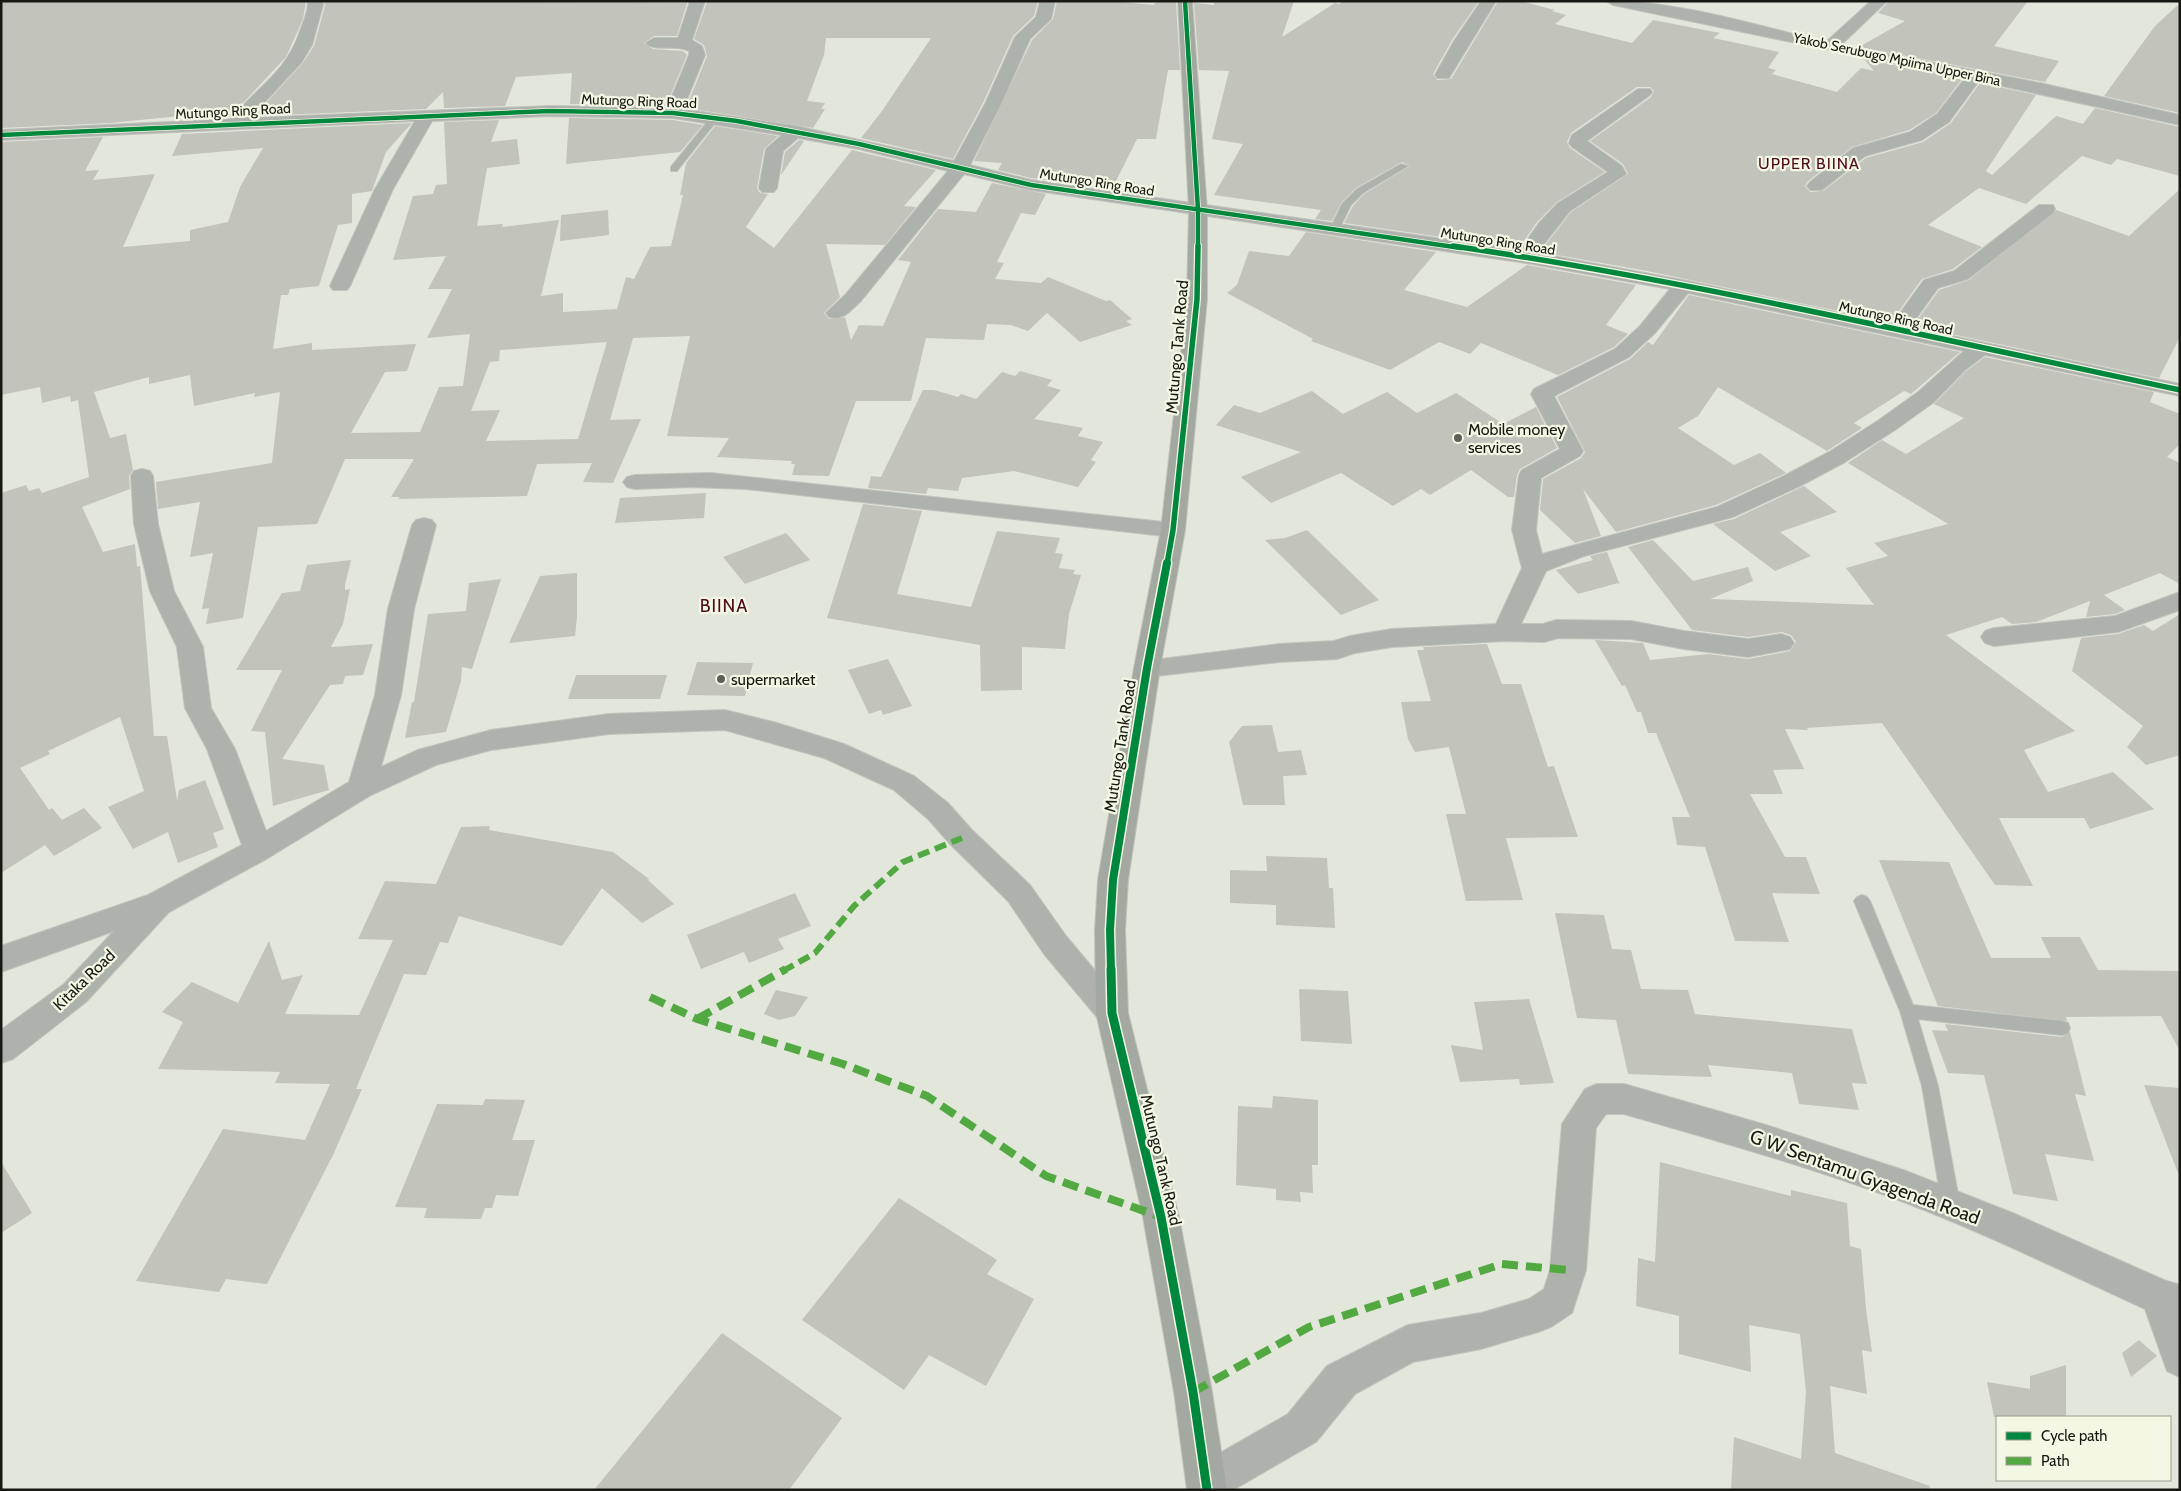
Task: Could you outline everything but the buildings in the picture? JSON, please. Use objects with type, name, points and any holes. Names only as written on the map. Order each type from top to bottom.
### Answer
[{"type":"street","points":[[236,124],[248,108],[270,90],[291,67],[302,51],[315,13],[315,1]]},
{"type":"street","points":[[684,42],[698,1]]},
{"type":"street","points":[[836,313],[854,298],[960,169],[993,104],[1023,38],[1043,19],[1048,1]]},
{"type":"street","name":"Mutungo Tank Road","points":[[1185,1],[1198,210],[1197,299],[1173,530],[1147,668],[1113,880],[1110,930],[1112,1012],[1161,1218],[1193,1392],[1206,1487]]},
{"type":"street","points":[[1443,74],[1462,41],[1489,1]]},
{"type":"street","name":"Yakob Serubugo Mpiima Upper Bina","points":[[1613,1],[1708,18],[1829,47],[2040,88],[2180,120]]},
{"type":"street","points":[[1829,47],[1880,1]]},
{"type":"street","points":[[654,43],[684,42],[696,49],[697,55],[673,113]]},
{"type":"street","points":[[1816,186],[1859,152],[1916,136],[1943,118],[1976,76]]},
{"type":"street","points":[[1525,257],[1546,227],[1564,207],[1618,174],[1616,170],[1578,143],[1578,139],[1644,92]]},
{"type":"street","name":"Mutungo Ring Road","points":[[1,135],[549,111],[673,113],[796,131],[1031,185],[1525,257],[1683,286],[2180,390]]},
{"type":"street","points":[[340,286],[384,189],[427,115]]},
{"type":"street","points":[[768,188],[775,149],[796,131]]},
{"type":"street","points":[[1896,331],[1931,284],[1961,275],[2046,208]]},
{"type":"street","points":[[1534,568],[1524,530],[1530,475],[1572,451],[1542,394],[1622,353],[1647,330],[1683,286]]},
{"type":"street","points":[[1506,632],[1534,568],[1538,563],[1575,551],[1725,512],[1792,481],[1837,457],[1888,425],[1926,397],[1980,349]]},
{"type":"street","points":[[142,476],[146,524],[162,591],[190,647],[198,708],[221,749],[258,850]]},
{"type":"street","points":[[635,482],[692,478],[740,480],[795,488],[1173,530]]},
{"type":"street","points":[[361,788],[388,695],[401,609],[424,525]]},
{"type":"street","points":[[1994,637],[2118,624],[2161,609],[2180,600]]},
{"type":"street","points":[[1147,668],[1250,658],[1279,653],[1337,650],[1350,645],[1392,638],[1506,632],[1544,633],[1556,629],[1631,630],[1684,640],[1748,648],[1781,643]]},
{"type":"street","points":[[1,959],[159,903],[258,850],[361,788],[428,757],[491,740],[599,726],[725,720],[777,733],[834,751],[904,783],[938,811],[962,838],[1019,893],[1055,946],[1112,1012]]},
{"type":"street","name":"Kitaka Road","points":[[1,1049],[75,993],[159,903]]},
{"type":"street","name":"G W Sentamu Gyagenda Road","points":[[1206,1487],[1302,1428],[1341,1380],[1408,1344],[1481,1331],[1538,1314],[1560,1300],[1568,1270],[1579,1124],[1597,1099],[1624,1099],[1782,1145],[1951,1205],[2170,1300]]},
{"type":"street","points":[[2170,1300],[2180,1358]]},
{"type":"lane","points":[[674,169],[715,118]]},
{"type":"lane","points":[[1334,229],[1347,204],[1360,191],[1404,166]]},
{"type":"lane","points":[[1862,901],[1908,1011],[1930,1086],[1951,1205]]},
{"type":"lane","points":[[1908,1011],[2062,1028]]},
{"type":"marked path","points":[[697,1019],[815,953],[854,906],[903,862],[962,838]]},
{"type":"marked path","points":[[650,997],[697,1019],[843,1064],[927,1096],[1046,1176],[1161,1217]]},
{"type":"marked path","points":[[1193,1392],[1309,1327],[1502,1264],[1568,1270]]},
{"type":"cycle path","points":[[1185,1],[1198,210],[1197,299],[1173,530],[1147,668],[1113,880],[1110,930],[1112,1013],[1161,1217],[1193,1392],[1207,1490]]},
{"type":"cycle path","points":[[1,135],[78,130],[549,111],[673,113],[737,121],[859,144],[1031,185],[1532,258],[1683,286],[2180,390]]},
{"type":"place","name":"Mobile money services","points":[[1458,438]]},
{"type":"place","name":"supermarket","points":[[721,679]]},
{"type":"district","name":"UPPER BIINA","points":[[1809,163]]},
{"type":"district","name":"BIINA","points":[[724,606]]}]
